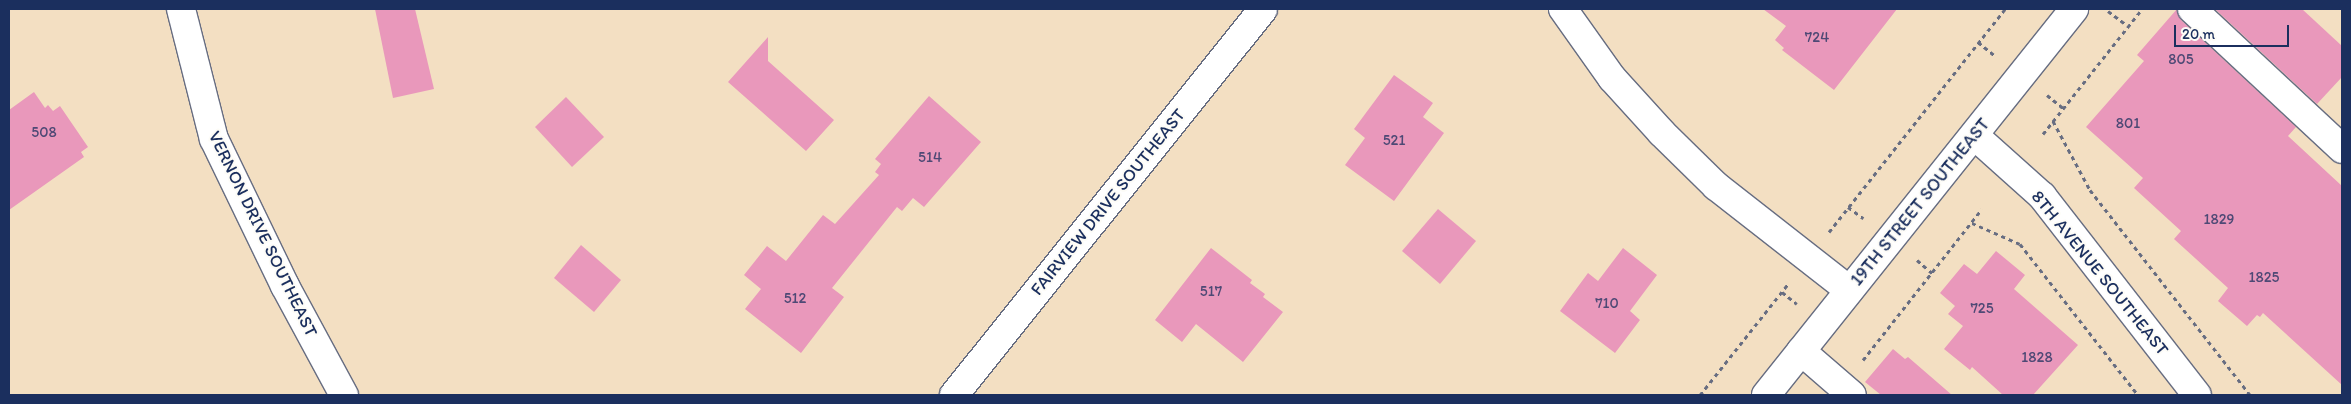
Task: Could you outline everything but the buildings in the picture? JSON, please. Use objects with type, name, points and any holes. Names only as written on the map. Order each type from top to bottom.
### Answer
[{"type":"street","name":"VERNON DRIVE SOUTHEAST","points":[[180,9],[214,138],[285,286],[344,395]]},
{"type":"street","name":"FAIRVIEW DRIVE SOUTHEAST","points":[[954,395],[1263,9]]},
{"type":"street","points":[[1563,9],[1612,78],[1662,133],[1716,186],[1848,290]]},
{"type":"street","name":"19TH STREET SOUTHEAST","points":[[1766,395],[1848,290],[1975,136],[2074,9]]},
{"type":"street","points":[[2192,9],[2342,149]]},
{"type":"street","name":"8TH AVENUE SOUTHEAST","points":[[1975,136],[2042,196],[2197,395]]},
{"type":"street","points":[[1801,351],[1847,391]]},
{"type":"path","points":[[1824,238],[2005,9]]},
{"type":"path","points":[[2043,134],[2142,9]]},
{"type":"path","points":[[2108,11],[2128,26]]},
{"type":"path","points":[[1978,42],[1996,57]]},
{"type":"path","points":[[2047,95],[2063,108]]},
{"type":"path","points":[[2052,121],[2090,190],[2250,395]]},
{"type":"path","points":[[1848,207],[1867,222]]},
{"type":"path","points":[[1847,391],[1932,272],[1982,210]]},
{"type":"path","points":[[1972,223],[2020,244],[2138,395]]},
{"type":"path","points":[[1914,258],[1932,272]]},
{"type":"path","points":[[1700,395],[1793,277]]},
{"type":"path","points":[[1782,292],[1798,305]]}]
